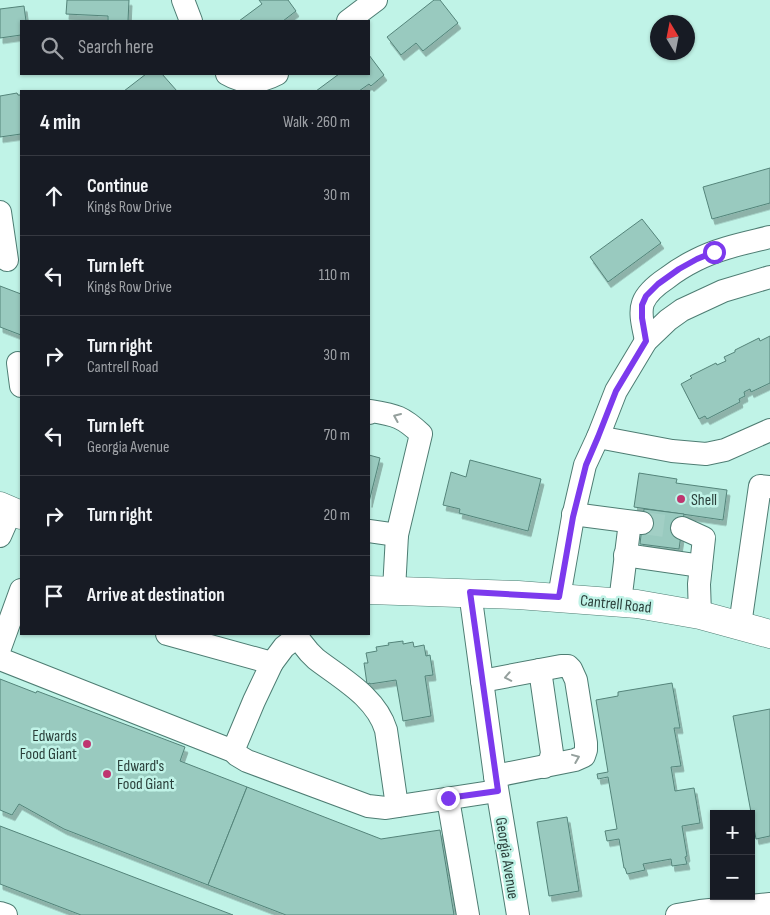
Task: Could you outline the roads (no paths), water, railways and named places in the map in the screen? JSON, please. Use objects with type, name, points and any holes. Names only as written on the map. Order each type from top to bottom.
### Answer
[{"type":"main road","name":"Cantrell Road","points":[[381,590],[470,592],[620,602],[700,615],[770,634]]},
{"type":"street","points":[[183,0],[191,20]]},
{"type":"street","points":[[349,20],[376,0]]},
{"type":"street","points":[[228,75],[245,82],[267,79],[275,75]]},
{"type":"street","points":[[0,212],[9,261]]},
{"type":"street","points":[[646,341],[642,305],[646,296],[658,284],[697,259],[714,252],[770,237]]},
{"type":"street","points":[[559,597],[573,514],[586,465],[616,391],[646,341],[668,320],[682,310],[723,292],[770,277]]},
{"type":"street","points":[[13,360],[20,383]]},
{"type":"street","points":[[370,412],[391,414],[408,422],[421,434],[397,536],[381,590]]},
{"type":"street","points":[[598,437],[672,451],[706,454],[725,450],[770,430]]},
{"type":"street","points":[[740,625],[760,486],[770,487]]},
{"type":"street","points":[[0,536],[13,508]]},
{"type":"street","points":[[573,514],[636,522],[625,555],[620,602]]},
{"type":"street","points":[[745,591],[761,576],[770,521]]},
{"type":"street","points":[[682,528],[704,538],[699,584],[700,615]]},
{"type":"street","points":[[370,531],[397,536]]},
{"type":"street","points":[[625,555],[701,566]]},
{"type":"street","name":"Georgia Avenue","points":[[470,592],[496,784],[518,915]]},
{"type":"street","points":[[0,648],[20,593]]},
{"type":"street","points":[[171,635],[272,663]]},
{"type":"street","points":[[234,751],[272,663],[297,635],[316,659],[367,698],[383,720],[388,738],[397,806]]},
{"type":"street","points":[[0,659],[234,751],[247,761],[368,806],[386,808],[448,798],[584,756],[586,743],[576,680],[568,666],[482,681]]},
{"type":"street","points":[[540,670],[552,753],[550,761],[544,767]]},
{"type":"street","points":[[448,798],[468,915]]},
{"type":"street","points":[[677,915],[770,904]]},
{"type":"street","points":[[0,913],[6,915]]},
{"type":"tunnel","points":[[642,523],[682,528]]},
{"type":"place","name":"Shell","points":[[681,499]]},
{"type":"place","name":"Edwards Food Giant","points":[[87,744]]},
{"type":"place","name":"Edward's Food Giant","points":[[107,774]]}]
